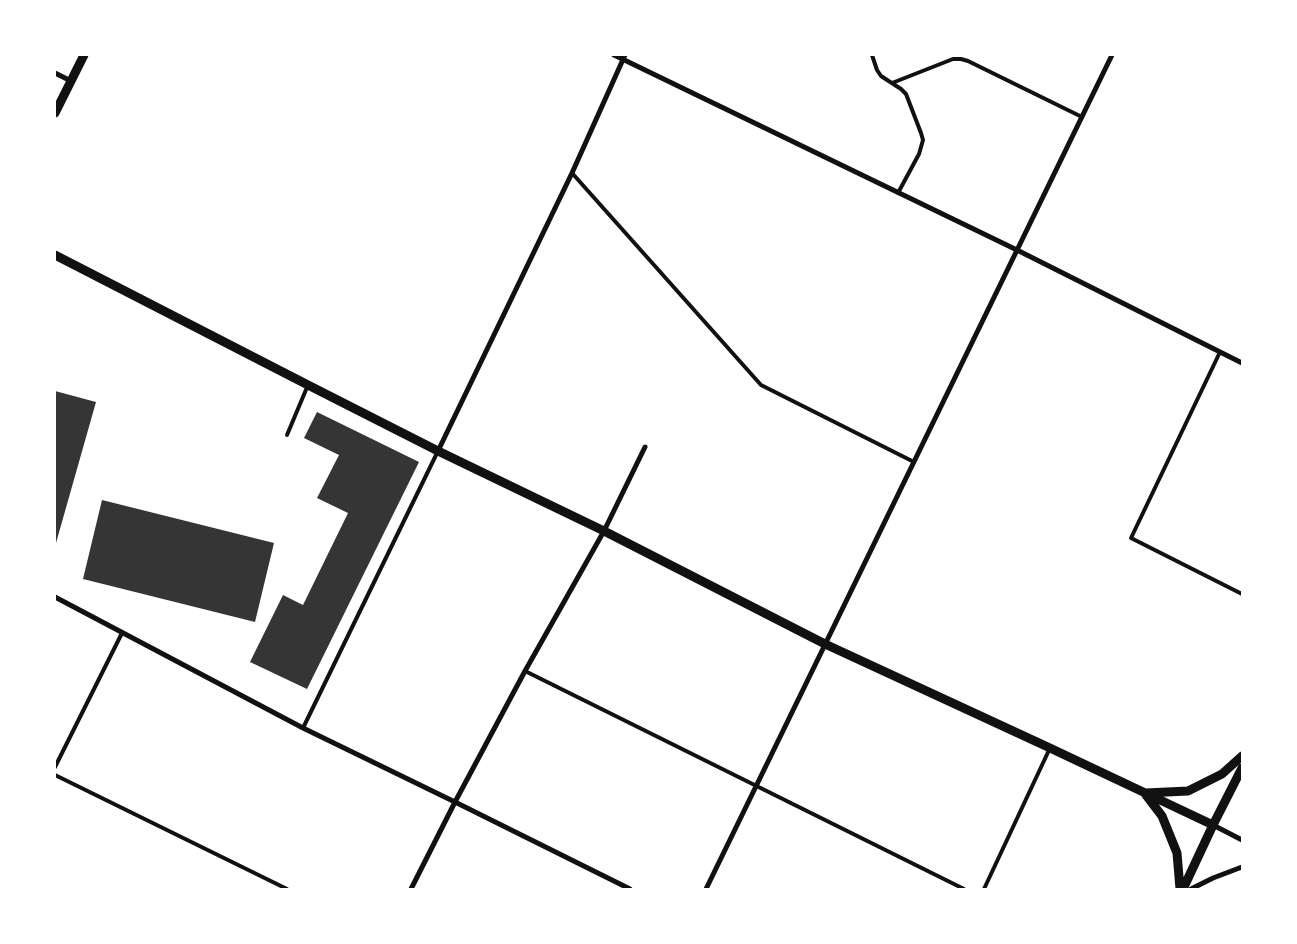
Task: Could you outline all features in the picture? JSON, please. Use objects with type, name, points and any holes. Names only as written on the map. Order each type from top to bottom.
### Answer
[{"type":"street","points":[[55,113],[84,55]]},
{"type":"street","points":[[614,55],[624,57],[1242,363]]},
{"type":"street","points":[[706,889],[1112,55]]},
{"type":"street","points":[[438,451],[572,173],[624,57]]},
{"type":"street","points":[[55,73],[71,81]]},
{"type":"street","points":[[55,255],[308,386],[604,531],[825,644],[1050,748],[1242,840]]},
{"type":"street","points":[[411,889],[525,671],[604,531],[645,446]]},
{"type":"street","points":[[55,597],[303,728],[630,889]]},
{"type":"street","points":[[1144,793],[1188,791],[1222,774],[1242,756]]},
{"type":"street","points":[[1181,889],[1242,768]]},
{"type":"street","points":[[1144,793],[1162,816],[1176,853],[1181,889]]},
{"type":"street","points":[[1191,889],[1242,867]]},
{"type":"lane","points":[[872,55],[881,76],[901,89],[909,99],[923,140],[919,154],[898,193]]},
{"type":"lane","points":[[892,84],[953,59],[961,59],[1082,117]]},
{"type":"lane","points":[[572,173],[761,385],[914,462]]},
{"type":"lane","points":[[1220,352],[1131,538],[1242,594]]},
{"type":"lane","points":[[287,435],[308,386]]},
{"type":"lane","points":[[303,728],[438,451]]},
{"type":"lane","points":[[55,767],[122,633]]},
{"type":"lane","points":[[525,671],[964,889]]},
{"type":"lane","points":[[984,889],[1050,748]]},
{"type":"lane","points":[[55,775],[287,889]]},
{"type":"building","points":[[55,391],[96,402],[56,543],[55,543]]},
{"type":"building","points":[[317,412],[419,462],[307,689],[250,662],[283,595],[303,605],[348,513],[317,498],[339,455],[304,438]]},
{"type":"building","points":[[102,500],[274,543],[255,622],[83,579]]}]
